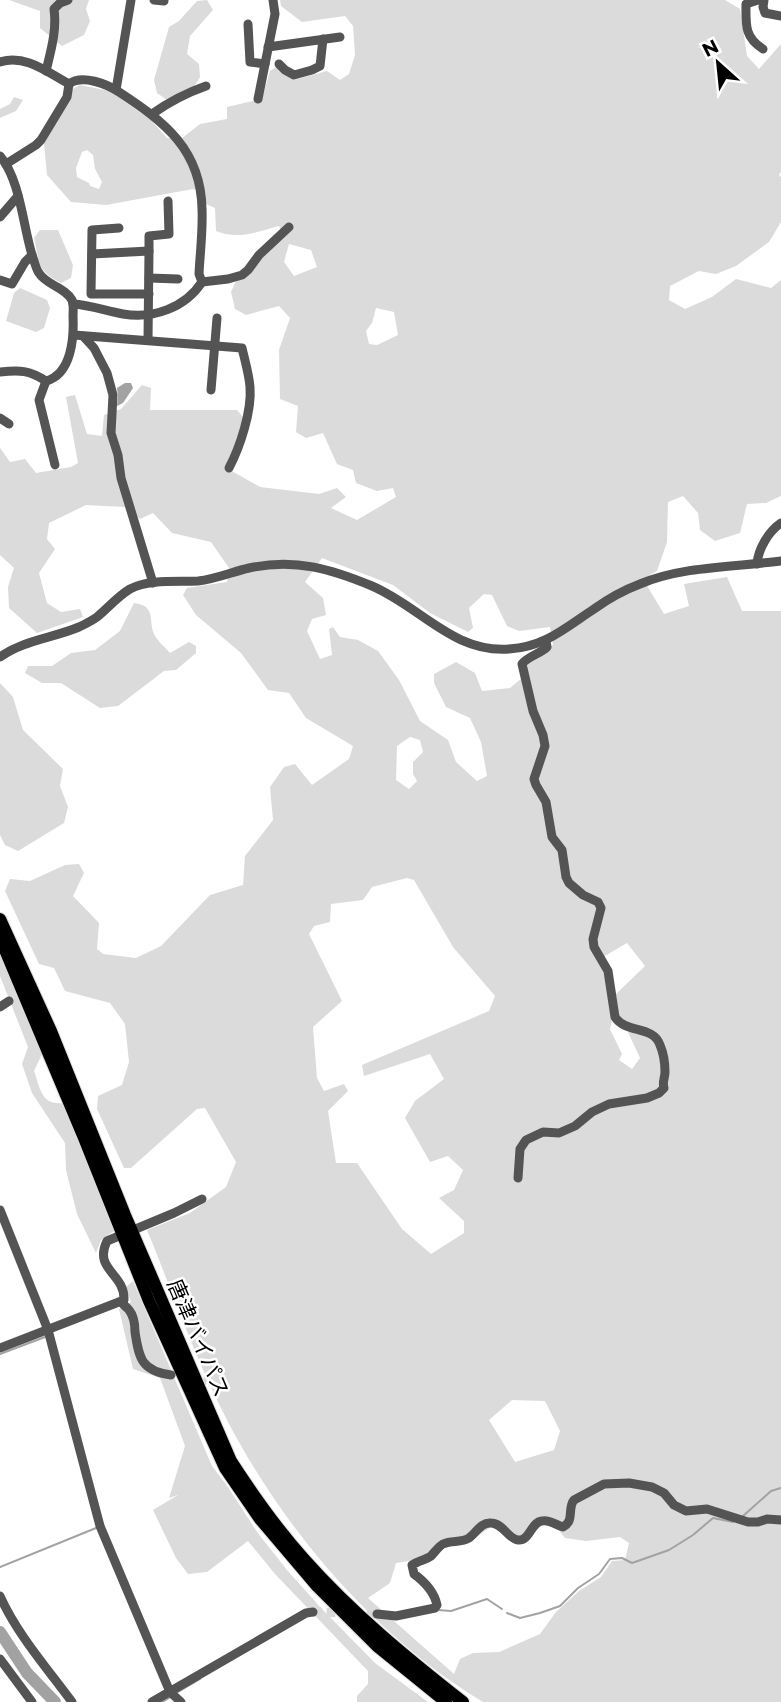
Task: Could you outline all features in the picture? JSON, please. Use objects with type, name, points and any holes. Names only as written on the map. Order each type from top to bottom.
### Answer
[{"type":"highway","name":"唐津バイパス","points":[[0,919],[51,1031],[127,1232],[149,1301],[225,1468],[260,1519],[317,1586],[377,1646],[446,1702]]},
{"type":"highway","name":"唐津バイパス","points":[[0,937],[127,1232],[231,1461],[253,1495],[303,1558],[326,1582],[405,1656],[463,1702]]},
{"type":"street","points":[[46,71],[56,22],[54,9],[68,0]]},
{"type":"street","points":[[116,90],[131,0]]},
{"type":"street","points":[[258,99],[275,14],[273,0]]},
{"type":"street","points":[[758,0],[746,4],[746,29],[754,43],[763,49]]},
{"type":"street","points":[[764,0],[765,13],[781,16]]},
{"type":"street","points":[[248,24],[250,62],[265,64]]},
{"type":"street","points":[[268,47],[340,37]]},
{"type":"street","points":[[279,64],[294,75],[320,66],[323,39]]},
{"type":"street","points":[[0,62],[9,59],[24,60],[69,84]]},
{"type":"street","points":[[55,465],[38,400],[46,381],[52,379],[65,364],[79,335],[70,297],[38,273],[18,196],[3,160],[41,140],[66,97],[69,84],[74,80],[97,82],[116,90],[152,114],[183,145],[192,163],[202,208],[199,274],[201,282]]},
{"type":"street","points":[[152,114],[179,97],[206,86]]},
{"type":"street","points":[[0,217],[18,196]]},
{"type":"street","points":[[148,340],[149,236],[169,234],[169,201]]},
{"type":"street","points":[[73,304],[122,314],[148,315],[162,312],[188,298],[201,282],[228,279],[248,271],[259,255],[289,227]]},
{"type":"street","points":[[119,228],[92,230],[92,294],[149,294]]},
{"type":"street","points":[[92,254],[149,251]]},
{"type":"street","points":[[0,280],[12,284],[32,255]]},
{"type":"street","points":[[149,278],[178,279]]},
{"type":"street","points":[[211,390],[218,318]]},
{"type":"street","points":[[79,335],[242,348],[251,390],[242,433],[229,468]]},
{"type":"street","points":[[79,335],[94,348],[107,373],[113,395],[111,433],[121,478],[153,583]]},
{"type":"street","points":[[0,372],[23,370],[46,381]]},
{"type":"street","points":[[0,418],[9,424]]},
{"type":"street","points":[[757,564],[758,556],[773,528],[781,523]]},
{"type":"street","points":[[0,657],[25,644],[76,628],[95,618],[130,589],[153,583],[177,586],[268,565],[316,566],[397,599],[460,641],[486,649],[509,649],[546,641],[617,594],[658,577],[781,561]]},
{"type":"street","points":[[518,1178],[520,1149],[526,1140],[543,1132],[559,1133],[609,1104],[647,1098],[659,1093],[664,1088],[662,1084],[665,1074],[657,1039],[647,1032],[625,1027],[615,1017],[608,971],[594,947],[593,939],[601,908],[598,902],[583,895],[569,883],[562,850],[552,837],[546,802],[534,779],[545,746],[533,711],[522,664],[547,648],[546,641]]},
{"type":"street","points":[[0,1007],[9,1001]]},
{"type":"street","points":[[0,1348],[121,1303],[125,1293],[103,1259],[103,1249],[107,1241],[202,1199]]},
{"type":"street","points":[[0,1210],[48,1330],[100,1526],[170,1692],[181,1702]]},
{"type":"street","points":[[121,1303],[129,1310],[134,1320],[138,1352],[146,1366],[157,1373],[171,1375]]},
{"type":"street","points":[[377,1615],[396,1616],[435,1608],[437,1601],[424,1581],[414,1574],[412,1565],[430,1556],[442,1545],[464,1541],[489,1522],[498,1525],[516,1540],[527,1537],[535,1524],[541,1521],[563,1527],[570,1520],[571,1503],[604,1484],[629,1483],[652,1487],[686,1511],[707,1509],[738,1520],[758,1522],[766,1519],[781,1520]]},
{"type":"street","points":[[0,1595],[23,1635],[72,1702]]},
{"type":"street","points":[[152,1702],[313,1612]]},
{"type":"street","points":[[0,1659],[32,1702]]},
{"type":"shaded area","points":[[9,0],[89,0],[86,9],[90,21],[84,35],[62,46],[40,28],[40,11]]},
{"type":"shaded area","points":[[207,0],[213,10],[190,36],[187,54],[199,64],[200,77],[194,87],[167,100],[157,93],[154,80],[169,27],[179,21],[197,1]]},
{"type":"shaded area","points":[[280,0],[725,0],[740,9],[747,56],[759,69],[781,44],[781,222],[769,242],[736,266],[716,274],[699,271],[670,286],[669,300],[685,309],[712,297],[736,279],[771,288],[781,280],[781,496],[766,503],[747,504],[740,533],[715,541],[700,530],[698,513],[683,496],[668,502],[667,542],[657,571],[643,579],[664,614],[689,606],[684,584],[727,577],[742,611],[781,611],[781,1702],[483,1702],[438,1672],[396,1638],[356,1600],[320,1559],[255,1470],[205,1374],[147,1230],[190,1213],[226,1187],[236,1162],[205,1108],[197,1109],[131,1168],[124,1168],[97,1109],[98,1096],[122,1085],[129,1062],[125,1024],[110,1003],[65,991],[54,968],[39,964],[5,891],[10,879],[30,881],[65,865],[79,864],[84,873],[73,896],[99,923],[97,949],[103,954],[136,958],[161,946],[210,895],[243,885],[245,856],[273,820],[270,787],[284,767],[295,764],[312,785],[349,759],[353,746],[306,718],[289,693],[268,690],[241,653],[196,615],[183,595],[187,588],[227,582],[229,568],[211,542],[172,533],[153,513],[140,519],[125,507],[86,505],[49,523],[47,539],[55,549],[39,573],[47,603],[61,612],[80,609],[83,617],[37,633],[9,608],[8,587],[14,568],[0,555],[0,448],[10,462],[25,459],[36,473],[71,467],[78,463],[66,397],[75,395],[87,434],[102,436],[104,415],[121,409],[142,385],[151,388],[150,410],[237,410],[244,418],[230,470],[260,487],[319,494],[337,488],[346,497],[331,508],[357,520],[396,497],[393,488],[377,491],[356,483],[353,470],[337,464],[323,433],[306,438],[296,432],[298,406],[280,399],[279,350],[290,318],[279,306],[246,315],[235,309],[231,292],[236,281],[251,274],[260,259],[283,236],[279,226],[239,235],[216,231],[215,208],[206,204],[203,193],[193,189],[106,205],[71,202],[47,175],[44,144],[71,90],[80,85],[110,91],[151,120],[167,138],[181,139],[200,124],[227,119],[227,107],[262,99],[270,71],[278,66],[294,80],[327,71],[340,80],[349,74],[355,55],[353,26],[345,16],[302,22],[281,6]],"holes":[[[87,150],[93,155],[95,169],[102,182],[99,189],[77,177],[76,168],[82,152]],[[289,244],[311,250],[317,267],[294,276],[284,262]],[[376,308],[394,312],[398,335],[377,345],[369,344],[366,331],[372,323]],[[322,558],[393,585],[430,613],[468,632],[473,628],[469,608],[484,594],[492,595],[507,626],[519,631],[550,627],[553,645],[526,659],[527,674],[510,688],[482,691],[475,673],[456,662],[434,674],[434,683],[446,707],[470,718],[481,742],[487,776],[477,781],[456,762],[448,740],[420,721],[399,680],[378,651],[358,640],[340,637],[333,627],[329,629],[332,655],[320,659],[307,631],[312,619],[326,615],[323,598],[305,582]],[[410,737],[420,740],[423,752],[413,762],[413,774],[417,781],[409,789],[396,780],[397,746]],[[407,878],[414,880],[453,947],[495,996],[489,1011],[362,1065],[364,1076],[430,1054],[444,1079],[415,1101],[405,1118],[430,1162],[448,1156],[463,1170],[454,1190],[439,1198],[464,1221],[464,1233],[431,1254],[402,1229],[357,1163],[336,1163],[328,1111],[348,1091],[344,1084],[324,1091],[317,1078],[313,1027],[342,1001],[309,934],[314,926],[330,922],[331,904],[363,900],[372,887]],[[627,943],[645,966],[616,994],[620,1026],[627,1030],[640,1058],[632,1069],[619,1060],[622,1054],[610,1029],[611,1004],[598,960]],[[512,1400],[545,1401],[560,1431],[554,1450],[515,1462],[489,1420]],[[549,1518],[565,1538],[586,1541],[620,1537],[629,1543],[625,1560],[612,1561],[601,1577],[579,1591],[556,1612],[540,1634],[499,1652],[473,1653],[460,1659],[454,1674],[368,1598],[390,1583],[396,1563],[428,1558],[442,1546],[465,1544],[491,1527],[510,1534],[527,1534]]]},
{"type":"shaded area","points":[[14,97],[23,100],[16,111],[0,118],[0,109],[10,104]]},
{"type":"shaded area","points":[[40,230],[58,230],[73,265],[71,278],[61,283],[43,270],[34,238]]},
{"type":"shaded area","points":[[20,288],[47,300],[50,308],[44,328],[36,332],[6,321],[14,293]]},
{"type":"shaded area","points":[[131,383],[133,388],[123,403],[117,406],[117,388]]},
{"type":"shaded area","points":[[134,603],[146,607],[149,611],[154,634],[170,653],[189,642],[196,646],[196,653],[176,670],[164,671],[118,706],[100,708],[61,683],[42,683],[25,673],[28,666],[52,666],[71,653],[95,650],[120,631]]},
{"type":"shaded area","points":[[0,683],[13,697],[23,730],[63,769],[60,786],[68,807],[64,823],[18,851],[5,845],[0,835]]},
{"type":"shaded area","points":[[0,951],[42,1054],[34,1071],[42,1094],[50,1102],[63,1103],[114,1231],[101,1240],[96,1253],[77,1214],[66,1170],[65,1143],[32,1093],[22,1064],[28,1047],[0,976]]},
{"type":"shaded area","points":[[133,1281],[212,1466],[257,1532],[321,1608],[375,1663],[428,1702],[357,1702],[357,1696],[368,1684],[368,1671],[275,1574],[248,1541],[207,1572],[188,1574],[176,1558],[153,1510],[178,1495],[169,1498],[185,1446],[160,1378],[133,1369],[119,1309],[131,1302],[126,1287]]},
{"type":"waterway","points":[[0,1354],[45,1337]]},
{"type":"waterway","points":[[743,1516],[771,1491],[781,1488]]},
{"type":"waterway","points":[[507,1613],[520,1618],[560,1606],[578,1588],[599,1574],[610,1559],[622,1558],[632,1563],[669,1550],[713,1518],[733,1522]]},
{"type":"waterway","points":[[0,1567],[96,1528]]},
{"type":"waterway","points":[[438,1610],[451,1611],[487,1599],[502,1609]]},
{"type":"waterway","points":[[0,1632],[27,1673],[55,1702]]},
{"type":"waterway","points":[[178,1692],[200,1679]]},
{"type":"waterway","points":[[162,1702],[169,1698]]},
{"type":"tunnel","points":[[190,1377],[207,1380]]},
{"type":"tunnel","points":[[313,1612],[377,1614]]}]
